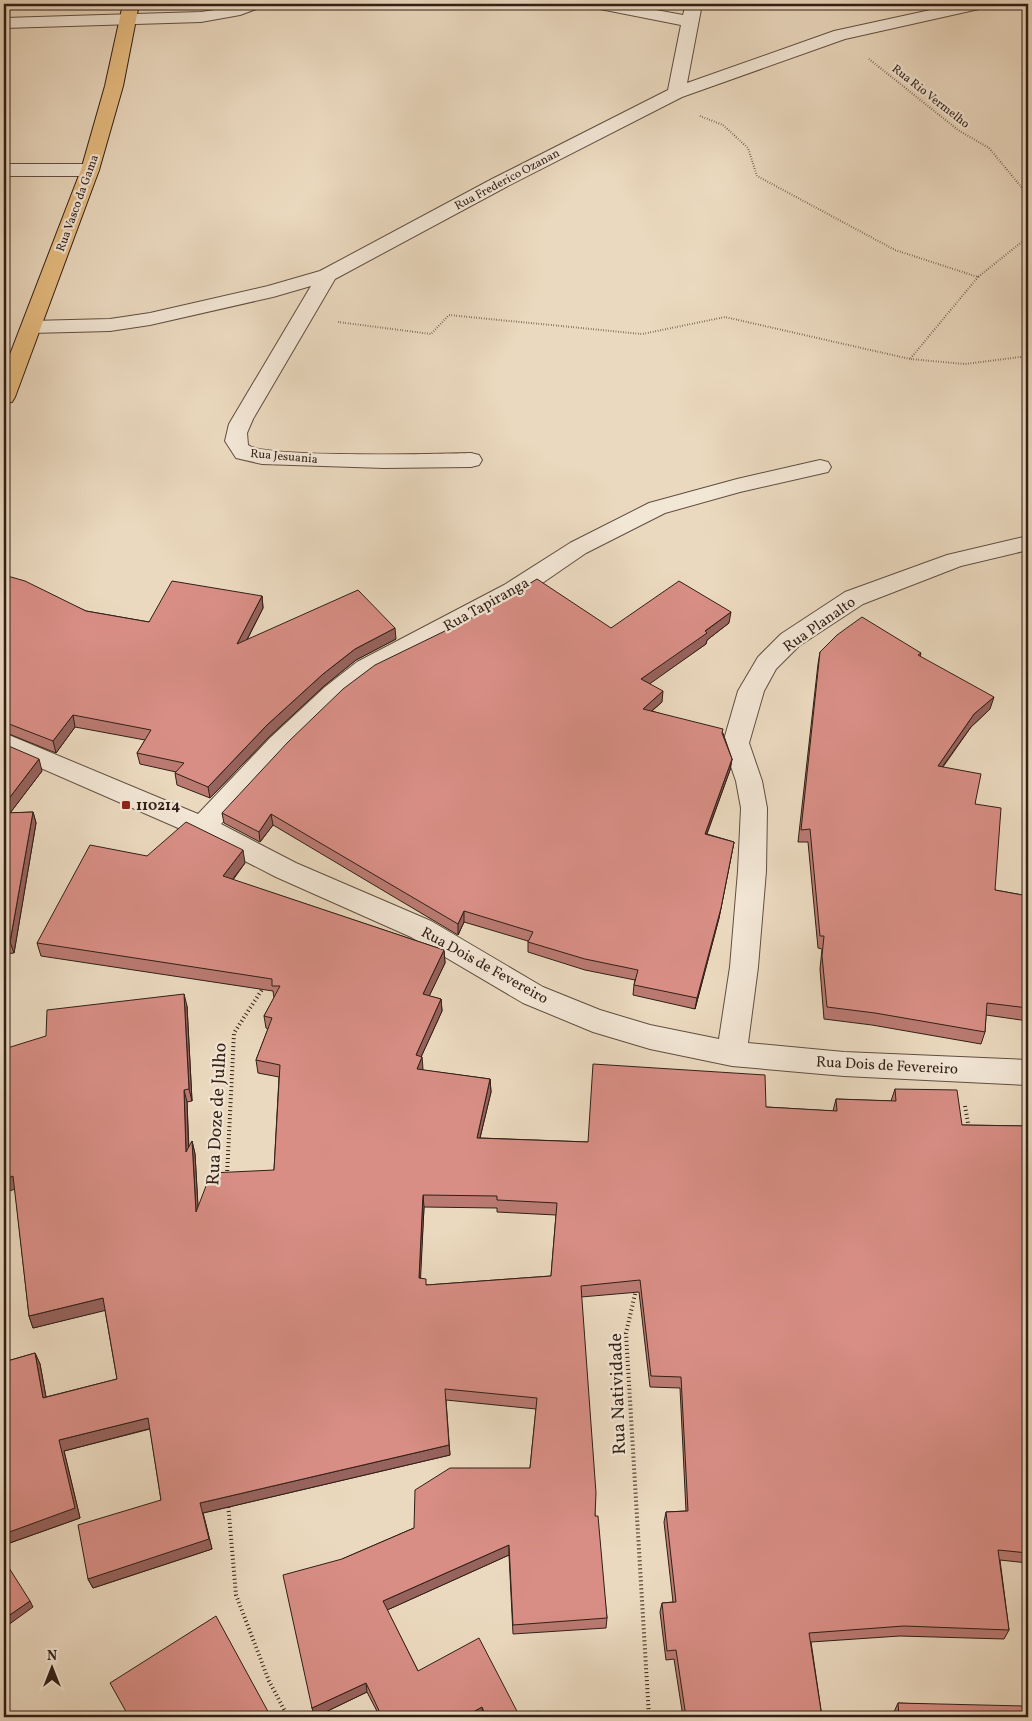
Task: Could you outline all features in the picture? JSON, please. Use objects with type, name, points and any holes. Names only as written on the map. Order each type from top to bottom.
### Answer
[{"type":"main road","name":"Rua Vasco da Gama","points":[[4,397],[90,170],[114,86],[130,11]]},
{"type":"street","points":[[4,23],[130,11],[217,16],[244,9],[253,4]]},
{"type":"street","points":[[600,4],[691,22]]},
{"type":"street","points":[[676,93],[694,4]]},
{"type":"street","name":"Rua Frederico Ozanan","points":[[31,327],[110,324],[150,319],[273,291],[327,275],[657,101],[676,93],[840,35],[979,4]]},
{"type":"street","points":[[4,170],[90,170]]},
{"type":"street","name":"Rua Jesuania","points":[[327,275],[234,434],[236,444],[245,453],[276,458],[365,462],[471,460]]},
{"type":"street","name":"Rua Tapiranga","points":[[202,827],[279,745],[334,693],[366,668],[513,591],[578,548],[657,508],[737,486],[820,467]]},
{"type":"street","name":"Rua Planalto","points":[[732,1054],[745,957],[752,871],[754,808],[749,781],[736,743],[751,691],[767,663],[790,640],[854,598],[955,560],[1028,543]]},
{"type":"street","name":"Rua Dois de Fevereiro","points":[[4,742],[202,827],[286,870],[421,929],[533,995],[593,1020],[631,1031],[732,1054],[844,1064],[1028,1074]]},
{"type":"path","name":"Rua Rio Vermelho","points":[[840,35],[958,130],[989,148],[1028,195]]},
{"type":"path","points":[[657,101],[724,125],[748,148],[757,176],[895,250],[978,277]]},
{"type":"path","points":[[910,359],[978,277],[1028,237]]},
{"type":"path","points":[[304,317],[431,334],[449,315],[642,334],[725,317],[910,359],[965,364],[1028,356]]},
{"type":"path","name":"Rua Doze de Julho","points":[[226,1183],[234,1033],[265,984]]},
{"type":"path","points":[[960,1069],[970,1138]]},
{"type":"path","name":"Rua Natividade","points":[[638,1281],[626,1333],[628,1406],[649,1717]]},
{"type":"path","points":[[228,1497],[236,1595],[269,1681],[288,1717]]},
{"type":"building","points":[[4,575],[25,581],[86,611],[149,622],[172,581],[262,596],[237,644],[358,590],[395,628],[355,649],[323,674],[267,725],[208,787],[175,773],[184,763],[137,753],[151,730],[73,715],[53,741],[4,722]]},
{"type":"building","points":[[537,579],[611,628],[679,581],[731,612],[705,631],[707,633],[641,679],[663,691],[643,709],[723,729],[722,733],[732,759],[705,834],[734,842],[721,908],[697,998],[634,985],[638,970],[585,959],[528,942],[533,932],[464,911],[458,924],[271,814],[259,832],[222,813],[288,742],[343,689],[375,665],[484,612]]},
{"type":"building","points":[[862,617],[921,653],[918,655],[994,697],[974,714],[938,766],[981,774],[975,804],[1001,808],[995,890],[1028,896],[1028,1008],[987,1003],[985,1032],[875,1013],[827,1007],[822,956],[824,936],[820,936],[810,829],[801,830],[820,652],[837,635]]},
{"type":"building","points":[[4,744],[39,759],[4,805]]},
{"type":"building","points":[[33,812],[10,942],[4,943],[4,813]]},
{"type":"building","points":[[186,822],[243,850],[223,876],[444,950],[423,994],[441,999],[416,1055],[422,1057],[417,1069],[490,1079],[477,1138],[588,1142],[593,1064],[765,1075],[766,1107],[837,1111],[836,1099],[896,1101],[895,1089],[957,1090],[962,1125],[1028,1126],[1028,1553],[998,1550],[1009,1630],[904,1626],[809,1633],[822,1717],[686,1717],[676,1650],[667,1651],[662,1603],[676,1602],[666,1512],[688,1511],[681,1377],[651,1376],[640,1280],[581,1286],[596,1493],[595,1516],[598,1516],[607,1618],[513,1625],[509,1545],[383,1601],[418,1671],[479,1638],[520,1717],[486,1717],[482,1707],[464,1717],[382,1717],[366,1683],[312,1708],[283,1575],[342,1559],[414,1528],[415,1490],[450,1468],[530,1468],[537,1398],[445,1389],[449,1445],[200,1503],[209,1539],[88,1579],[78,1525],[161,1500],[148,1418],[59,1440],[75,1508],[4,1534],[4,1362],[35,1353],[43,1398],[117,1379],[103,1298],[29,1316],[13,1176],[4,1180],[4,1049],[46,1036],[47,1010],[184,994],[189,1089],[184,1090],[186,1152],[192,1141],[196,1212],[211,1173],[274,1170],[280,1065],[256,1060],[272,1018],[264,1016],[280,986],[272,986],[272,979],[37,943],[90,845],[147,856]],"holes":[[[423,1195],[497,1196],[497,1200],[557,1203],[551,1276],[426,1285],[426,1279],[419,1278]]]},
{"type":"building","points":[[4,1560],[30,1601],[4,1619]]},
{"type":"building","points":[[216,1616],[271,1717],[129,1717],[110,1683]]},
{"type":"building","points":[[898,1703],[1023,1706],[1023,1709],[1028,1709],[1028,1717],[899,1717]]},
{"type":"building","points":[[4,1710],[13,1717],[4,1717]]},
{"type":"building","points":[[538,1711],[541,1717],[521,1717]]},
{"type":"place","name":"110214","points":[[126,805]]}]
